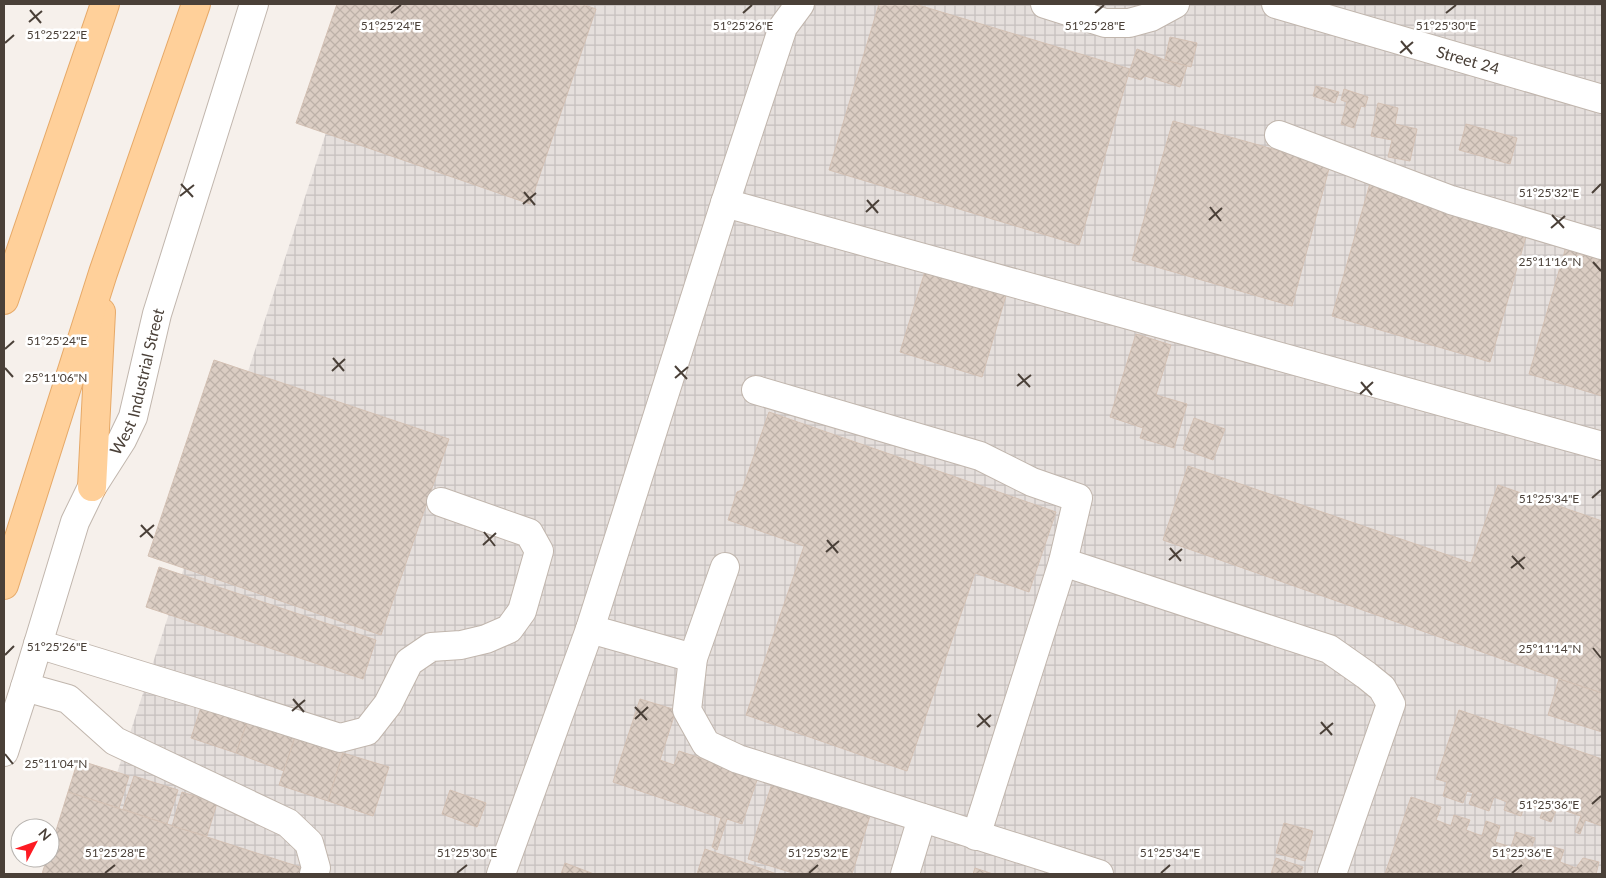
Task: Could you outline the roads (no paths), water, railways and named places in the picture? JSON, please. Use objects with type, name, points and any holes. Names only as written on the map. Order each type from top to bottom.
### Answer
[{"type":"main road","points":[[4,300],[105,4]]},
{"type":"main road","points":[[4,584],[103,273],[196,4]]},
{"type":"main road","points":[[92,487],[103,273]]},
{"type":"street","name":"West Industrial Street","points":[[4,752],[75,522],[92,487],[122,440],[133,417],[157,314],[254,4]]},
{"type":"street","points":[[501,874],[590,628],[725,203],[782,15],[800,4]]},
{"type":"street","points":[[1045,4],[1105,23],[1129,22],[1151,17],[1175,4]]},
{"type":"street","name":"Street 24","points":[[1276,4],[1602,99]]},
{"type":"street","points":[[1279,135],[1451,200],[1602,246]]},
{"type":"street","points":[[725,203],[1602,446]]},
{"type":"street","points":[[756,390],[980,456],[1032,482],[1078,498],[1063,562],[976,836]]},
{"type":"street","points":[[38,644],[340,738],[367,731],[388,704],[409,662],[431,647],[461,645],[486,639],[509,628],[522,611],[539,551],[529,533],[441,502]]},
{"type":"street","points":[[1063,562],[1329,649],[1382,688],[1391,704],[1332,874]]},
{"type":"street","points":[[725,567],[693,658],[687,710],[706,744],[738,759],[1099,874]]},
{"type":"street","points":[[590,628],[693,658]]},
{"type":"street","points":[[25,687],[68,699],[115,741],[288,823],[309,843],[316,868],[314,874]]},
{"type":"street","points":[[905,874],[922,818]]}]
